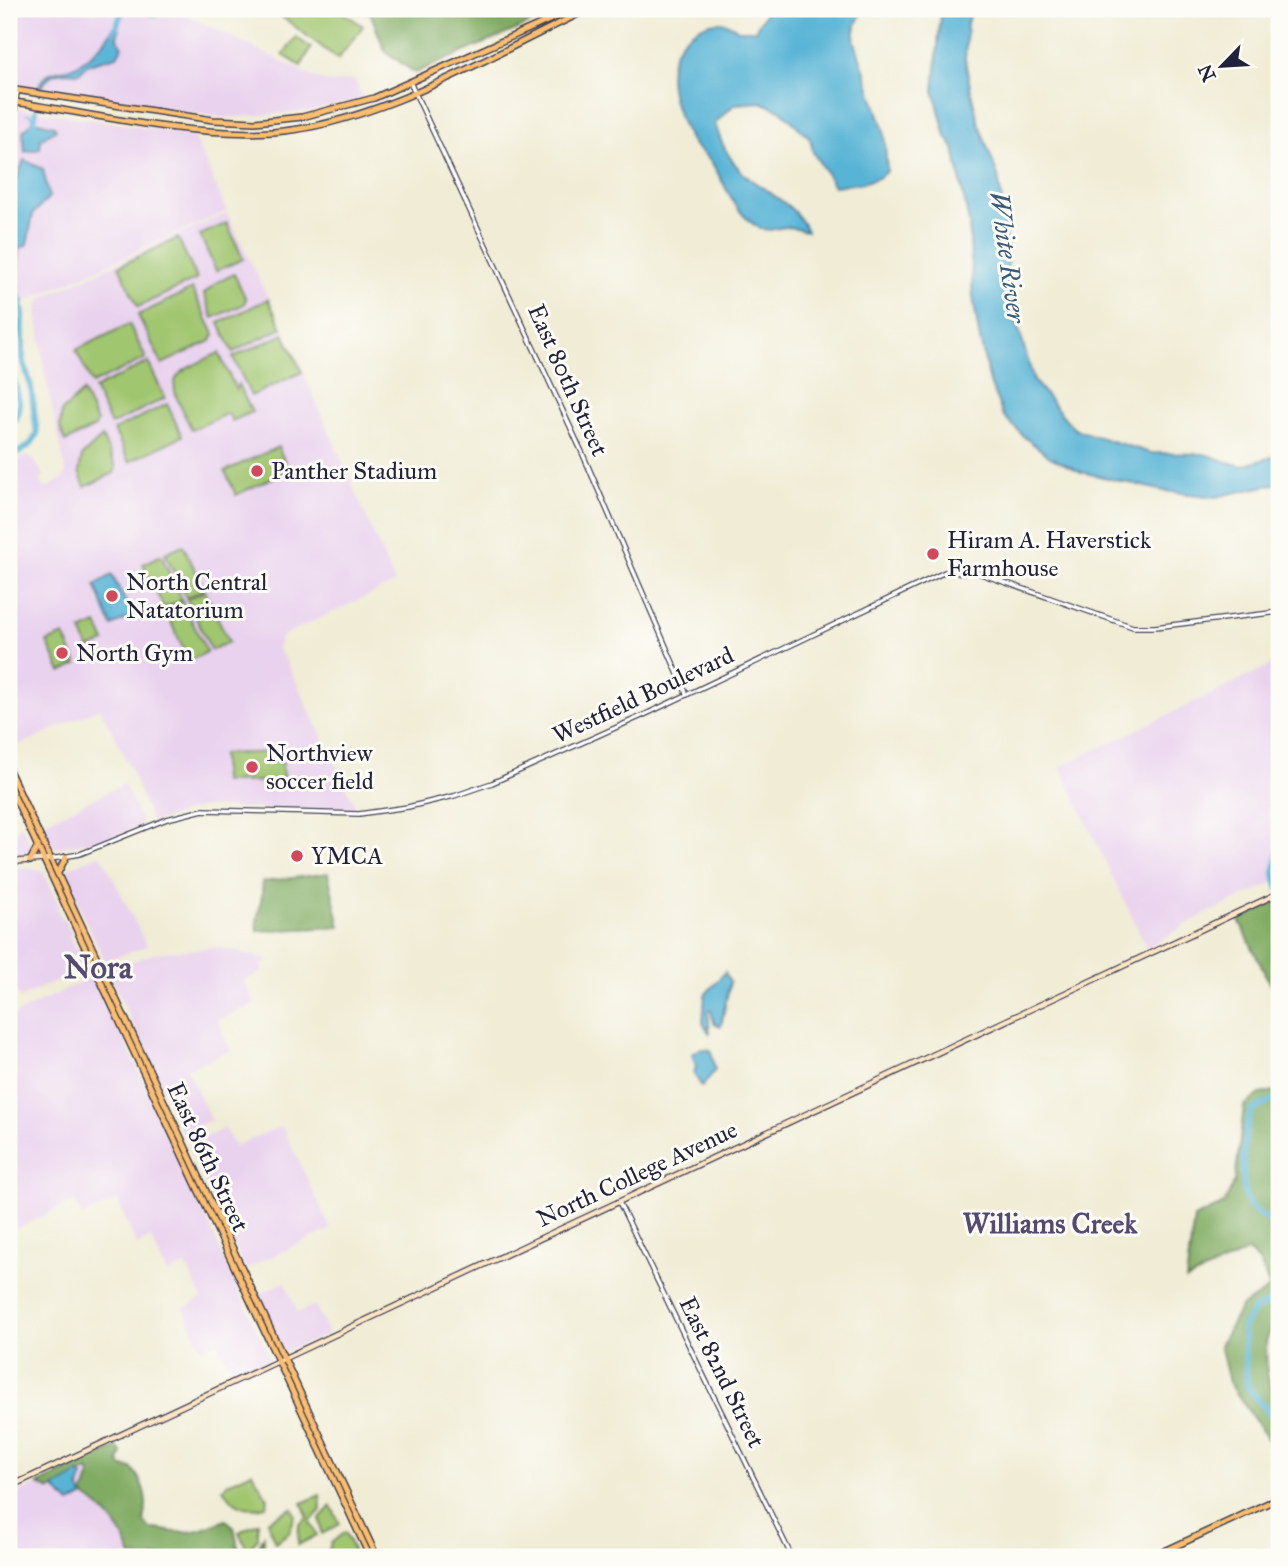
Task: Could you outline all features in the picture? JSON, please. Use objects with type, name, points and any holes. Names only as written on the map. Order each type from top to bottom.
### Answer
[{"type":"main road","points":[[9,89],[197,119],[255,122],[336,110],[410,82],[574,9]]},
{"type":"main road","points":[[13,101],[193,129],[261,132],[340,120],[415,92],[589,9]]},
{"type":"main road","name":"East 86th Street","points":[[9,770],[47,860],[370,1557]]},
{"type":"main road","name":"East 86th Street","points":[[9,785],[38,846],[58,876],[279,1360],[377,1557]]},
{"type":"main road","points":[[30,861],[38,846]]},
{"type":"main road","points":[[58,876],[59,867],[66,857]]},
{"type":"main road","name":"Westfield Boulevard","points":[[9,862],[47,860]]},
{"type":"main road","name":"North College Avenue","points":[[9,1487],[1279,893]]},
{"type":"main road","points":[[1152,1557],[1279,1498]]},
{"type":"street","name":"East 80th Street","points":[[410,82],[586,461],[687,695]]},
{"type":"street","points":[[9,127],[17,91]]},
{"type":"street","points":[[9,174],[13,101]]},
{"type":"street","name":"Westfield Boulevard","points":[[47,860],[66,857],[167,819],[204,810],[342,815],[383,811],[440,800],[501,779],[687,695],[928,578],[950,572],[978,573],[1135,627],[1279,612]]},
{"type":"street","name":"East 82nd Street","points":[[619,1202],[792,1557]]},
{"type":"shaded area","points":[[9,9],[91,9],[93,13],[102,9],[175,9],[320,80],[333,83],[354,79],[363,98],[312,111],[225,118],[9,85]]},
{"type":"shaded area","points":[[9,107],[193,135],[227,211],[28,300],[9,313]]},
{"type":"shaded area","points":[[227,213],[299,362],[395,583],[282,636],[277,648],[285,659],[358,811],[202,807],[152,823],[129,765],[100,708],[9,750],[9,466],[15,460],[27,456],[33,458],[44,476],[40,480],[45,489],[62,479],[66,472],[45,375],[37,309],[40,299]]},
{"type":"shaded area","points":[[1279,661],[1279,880],[1199,917],[1147,948],[1060,767]]},
{"type":"shaded area","points":[[124,784],[143,825],[102,840],[52,848],[41,824]]},
{"type":"shaded area","points":[[22,824],[34,853],[29,856],[9,857],[9,840]]},
{"type":"shaded area","points":[[101,854],[147,946],[105,961],[65,876],[70,867]]},
{"type":"shaded area","points":[[18,867],[43,871],[59,906],[56,908],[72,934],[69,936],[75,949],[82,949],[89,965],[20,998],[16,991],[9,994],[9,871]]},
{"type":"shaded area","points":[[219,947],[270,960],[261,965],[263,971],[244,980],[255,1004],[217,1020],[231,1050],[187,1069],[211,1120],[182,1133],[108,970],[155,953]]},
{"type":"shaded area","points":[[92,977],[115,1019],[270,1360],[234,1377],[218,1342],[201,1348],[183,1308],[202,1298],[186,1265],[167,1273],[151,1238],[137,1245],[117,1200],[82,1216],[75,1201],[9,1232],[9,1017]]},
{"type":"shaded area","points":[[282,1126],[331,1229],[245,1269],[188,1146],[225,1128],[234,1146]]},
{"type":"shaded area","points":[[285,1282],[298,1313],[315,1305],[328,1334],[285,1352],[282,1351],[256,1295]]},
{"type":"shaded area","points":[[88,1469],[90,1474],[84,1488],[91,1500],[99,1504],[120,1531],[132,1557],[9,1557],[9,1497],[39,1483],[70,1477]]},
{"type":"green space","points":[[285,9],[338,9],[363,26],[338,59],[281,16]]},
{"type":"green space","points":[[349,9],[564,9],[415,73],[385,51],[370,12],[355,13]]},
{"type":"green space","points":[[296,37],[311,48],[301,66],[283,55]]},
{"type":"green space","points":[[227,223],[243,259],[216,271],[200,235]]},
{"type":"green space","points":[[178,238],[197,279],[138,307],[119,266]]},
{"type":"green space","points":[[234,274],[246,299],[244,304],[213,318],[204,294],[217,282]]},
{"type":"green space","points":[[192,289],[214,334],[211,341],[162,364],[138,315]]},
{"type":"green space","points":[[268,299],[282,328],[233,352],[219,323]]},
{"type":"green space","points":[[129,324],[146,358],[92,384],[76,350]]},
{"type":"green space","points":[[284,334],[302,372],[251,396],[233,357]]},
{"type":"green space","points":[[219,353],[236,390],[238,384],[252,412],[232,421],[228,413],[192,430],[178,399],[175,381],[179,374],[188,368]]},
{"type":"green space","points":[[148,362],[165,398],[111,425],[94,389]]},
{"type":"green space","points":[[83,392],[97,422],[95,427],[65,442],[60,427],[62,411]]},
{"type":"green space","points":[[167,404],[182,436],[129,462],[114,430]]},
{"type":"green space","points":[[102,437],[116,467],[114,473],[85,487],[79,472],[82,456]]},
{"type":"green space","name":"Panther Stadium","points":[[278,447],[289,470],[236,495],[225,471]]},
{"type":"green space","points":[[183,545],[204,589],[186,598],[165,553]]},
{"type":"green space","points":[[161,555],[182,600],[164,608],[143,564]]},
{"type":"green space","points":[[205,591],[229,642],[211,650],[187,599]]},
{"type":"green space","points":[[182,601],[207,652],[189,661],[165,610]]},
{"type":"green space","points":[[97,624],[105,642],[89,649],[81,631]]},
{"type":"green space","name":"North Gym","points":[[64,635],[77,664],[61,672],[47,642]]},
{"type":"green space","name":"Northview soccer field","points":[[282,752],[283,781],[223,782],[222,754]]},
{"type":"green space","points":[[328,873],[340,927],[257,931],[262,882]]},
{"type":"green space","points":[[1279,901],[1279,994],[1271,986],[1239,920]]},
{"type":"green space","points":[[1279,1090],[1279,1316],[1275,1318],[1266,1342],[1267,1376],[1279,1405],[1279,1456],[1229,1382],[1220,1345],[1241,1307],[1270,1288],[1260,1262],[1248,1251],[1186,1280],[1194,1218],[1224,1204],[1235,1181],[1244,1106],[1260,1094]]},
{"type":"green space","points":[[117,1447],[122,1453],[119,1462],[122,1467],[132,1468],[143,1487],[146,1500],[144,1521],[150,1529],[190,1532],[226,1520],[234,1527],[238,1548],[252,1557],[132,1557],[113,1522],[83,1495],[90,1475],[88,1470],[50,1490],[38,1484]]},
{"type":"green space","points":[[252,1472],[268,1499],[266,1506],[242,1506],[232,1500],[223,1489],[228,1483]]},
{"type":"green space","points":[[320,1495],[321,1510],[310,1522],[317,1535],[298,1545],[299,1525],[308,1517],[302,1503]]},
{"type":"green space","points":[[331,1506],[340,1524],[322,1534],[320,1518]]},
{"type":"green space","points":[[292,1508],[295,1515],[289,1533],[275,1542],[267,1521]]},
{"type":"green space","points":[[258,1523],[258,1538],[247,1550],[239,1532]]},
{"type":"green space","points":[[345,1532],[356,1557],[327,1557],[331,1543]]},
{"type":"green space","points":[[264,1536],[264,1557],[252,1557]]},
{"type":"water","points":[[768,9],[863,9],[856,25],[854,39],[884,131],[887,171],[878,178],[834,186],[813,152],[810,138],[780,110],[761,102],[735,104],[715,123],[724,147],[738,167],[797,214],[807,231],[786,227],[770,230],[760,228],[743,215],[710,160],[691,141],[672,95],[671,65],[685,38],[699,28],[715,22],[729,24],[738,30],[755,30]]},
{"type":"water","points":[[941,9],[971,9],[967,23],[965,59],[979,124],[998,176],[1005,221],[1009,296],[1034,381],[1074,429],[1151,453],[1204,454],[1241,466],[1279,455],[1279,483],[1216,497],[1164,491],[1081,472],[1050,457],[1023,436],[1003,415],[990,383],[979,335],[973,297],[969,223],[954,148],[946,137],[934,91]]},
{"type":"water","points":[[114,27],[119,30],[117,37],[122,47],[117,56],[88,64],[79,73],[56,73],[44,83],[42,89],[38,88],[45,76],[73,67],[89,57]]},
{"type":"water","points":[[34,121],[54,126],[56,129],[41,139],[40,149],[25,152],[23,131]]},
{"type":"water","points":[[24,160],[43,169],[49,197],[33,214],[27,245],[20,248],[17,276],[19,292],[24,302],[19,304],[9,292],[9,198]]},
{"type":"water","name":"North Central Natatorium","points":[[112,575],[133,616],[112,626],[95,585]]},
{"type":"water","points":[[725,972],[730,982],[721,1026],[714,1023],[711,1011],[708,1011],[710,1034],[703,1023],[705,995]]},
{"type":"water","points":[[700,1049],[711,1050],[715,1070],[702,1087],[694,1074],[696,1066],[692,1054]]},
{"type":"water","points":[[78,1474],[83,1476],[79,1487],[83,1497],[70,1504],[54,1488]]},
{"type":"waterway","points":[[114,33],[123,9]]},
{"type":"waterway","points":[[132,9],[156,14],[171,9]]},
{"type":"waterway","points":[[33,126],[36,111]]},
{"type":"waterway","points":[[27,114],[35,116]]},
{"type":"waterway","points":[[9,443],[18,453],[31,444],[37,434],[31,387],[23,359],[23,313],[19,297]]},
{"type":"waterway","points":[[9,427],[15,420],[19,407],[11,357],[14,338],[22,321]]},
{"type":"waterway","name":"Williams Creek","points":[[1279,852],[1274,872],[1279,889]]},
{"type":"waterway","name":"Williams Creek","points":[[1279,1097],[1251,1111],[1243,1172],[1249,1204],[1279,1227]]},
{"type":"waterway","name":"Williams Creek","points":[[1279,1299],[1255,1309],[1243,1326],[1247,1386],[1279,1425]]},
{"type":"place","name":"Panther Stadium","points":[[257,471]]},
{"type":"place","name":"Hiram A. Haverstick Farmhouse","points":[[933,554]]},
{"type":"place","name":"North Central Natatorium","points":[[112,596]]},
{"type":"place","name":"North Gym","points":[[62,653]]},
{"type":"place","name":"Northview soccer field","points":[[252,767]]},
{"type":"place","name":"YMCA","points":[[297,856]]},
{"type":"district","name":"Nora","points":[[98,967]]},
{"type":"district","name":"Williams Creek","points":[[1050,1223]]},
{"type":"water label","name":"White River","points":[[1008,257]]}]
